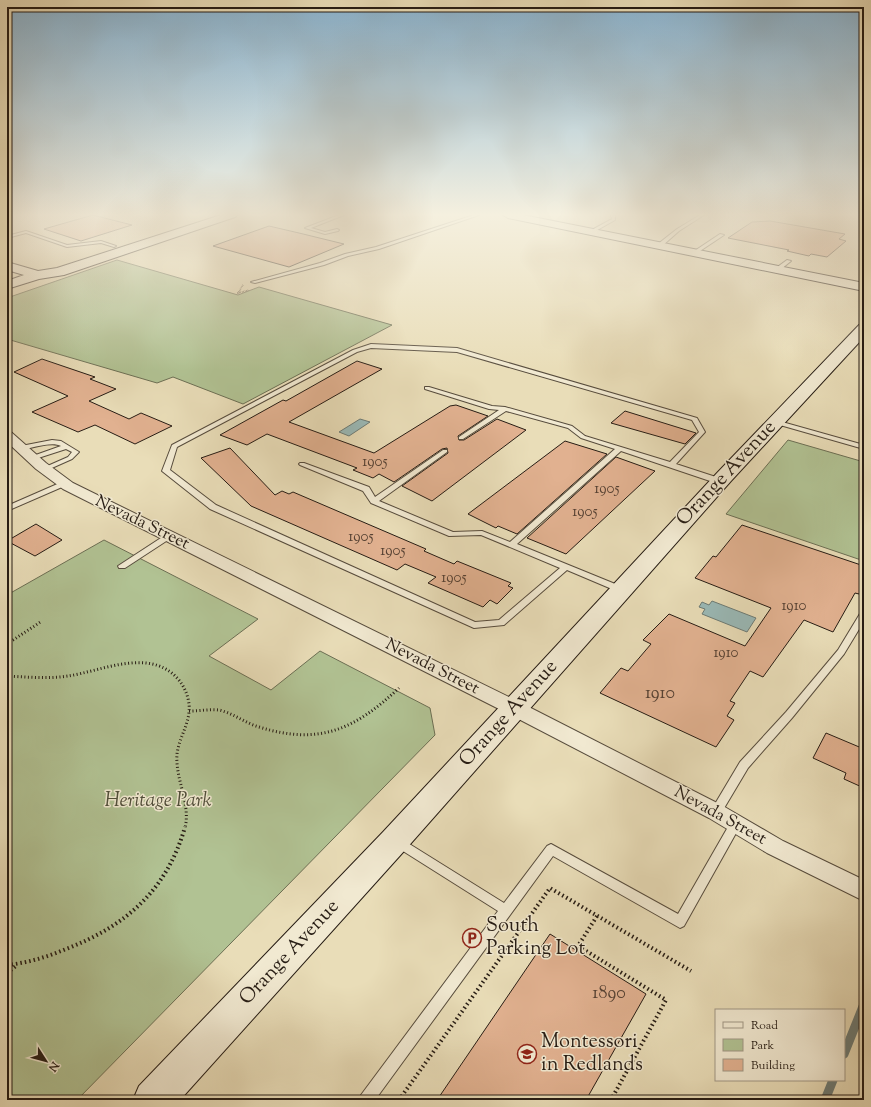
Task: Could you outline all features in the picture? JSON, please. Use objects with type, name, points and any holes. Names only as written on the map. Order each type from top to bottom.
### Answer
[{"type":"street","points":[[9,267],[37,275]]},
{"type":"street","points":[[37,275],[50,267]]},
{"type":"street","points":[[7,285],[37,275],[59,272],[75,267]]},
{"type":"street","points":[[767,267],[864,287]]},
{"type":"street","name":"Orange Avenue","points":[[153,1100],[394,840],[622,590],[719,481],[864,328]]},
{"type":"street","name":"Nevada Street","points":[[7,435],[65,484],[514,708],[716,812],[776,846],[864,891]]},
{"type":"lane","points":[[252,282],[312,267]]},
{"type":"lane","points":[[566,568],[501,623],[474,625],[213,507],[166,471],[174,446],[355,351],[371,346],[457,350],[695,419],[702,432],[671,465]]},
{"type":"lane","points":[[427,388],[491,408],[505,409],[570,426],[583,437],[719,481]]},
{"type":"lane","points":[[461,438],[505,409]]},
{"type":"lane","points":[[775,422],[864,447]]},
{"type":"lane","points":[[52,442],[59,442],[76,452],[75,454],[33,458],[52,442]]},
{"type":"lane","points":[[33,458],[66,447]]},
{"type":"lane","points":[[511,545],[619,449]]},
{"type":"lane","points":[[374,501],[445,451]]},
{"type":"lane","points":[[302,464],[366,489],[374,501],[452,534],[482,533],[622,590]]},
{"type":"lane","points":[[7,509],[65,484]]},
{"type":"lane","points":[[122,566],[170,536]]},
{"type":"lane","points":[[716,812],[744,765],[841,652],[864,614]]},
{"type":"lane","points":[[366,1100],[551,849],[680,922],[736,823]]},
{"type":"lane","points":[[394,840],[506,910]]},
{"type":"path","points":[[7,644],[42,621]]},
{"type":"path","points":[[7,676],[48,678],[69,676],[126,664],[148,664],[164,669],[176,677],[185,688],[189,711],[177,754],[179,779],[188,818],[173,864],[149,896],[112,929],[81,944],[17,964],[7,965]]},
{"type":"path","points":[[189,711],[222,711],[276,733],[314,733],[345,728],[357,722],[378,708],[400,688]]},
{"type":"path","points":[[399,1100],[550,888],[691,971]]},
{"type":"path","points":[[597,916],[578,946],[666,1000],[611,1100]]},
{"type":"path","points":[[7,973],[17,964]]},
{"type":"green space","points":[[98,267],[140,267],[238,295],[259,287],[392,325],[243,404],[173,377],[157,383],[7,339],[7,298]]},
{"type":"green space","points":[[788,440],[864,462],[864,561],[726,514]]},
{"type":"green space","name":"Heritage Park","points":[[104,540],[258,619],[209,656],[271,690],[320,651],[430,708],[435,735],[77,1100],[7,1100],[7,595]]},
{"type":"water","points":[[360,419],[370,422],[349,436],[339,432]]},
{"type":"water","points":[[712,601],[756,618],[747,632],[702,614],[705,609],[699,607],[702,602],[709,605]]},
{"type":"building","points":[[42,359],[95,377],[90,379],[116,389],[89,401],[129,419],[141,413],[172,426],[135,444],[95,425],[78,432],[32,412],[68,396],[14,372]]},
{"type":"building","points":[[357,361],[382,369],[289,422],[374,453],[450,406],[456,405],[488,416],[458,436],[459,440],[464,440],[497,419],[526,430],[432,501],[402,486],[448,453],[447,448],[442,449],[394,482],[379,474],[373,478],[353,470],[357,468],[267,434],[247,445],[220,435],[283,400],[286,401]]},
{"type":"building","points":[[625,411],[696,433],[685,444],[611,423]]},
{"type":"building","points":[[565,441],[607,454],[517,534],[498,526],[496,528],[468,514]]},
{"type":"building","points":[[230,448],[275,495],[282,491],[289,494],[293,492],[426,549],[424,551],[454,564],[457,561],[511,583],[508,586],[513,588],[497,604],[490,600],[483,607],[428,583],[436,577],[405,564],[397,570],[251,506],[201,458]]},
{"type":"building","points":[[616,457],[655,471],[566,554],[527,538]]},
{"type":"building","points":[[36,524],[62,540],[35,556],[7,541]]},
{"type":"building","points":[[742,525],[864,566],[864,584],[859,594],[855,593],[833,632],[804,620],[763,677],[750,671],[730,701],[735,703],[727,716],[734,720],[716,747],[600,693],[621,668],[628,671],[651,644],[643,640],[669,614],[745,646],[771,608],[695,578],[713,556],[716,557]]},
{"type":"building","points":[[826,733],[864,749],[864,788],[844,779],[846,773],[813,758]]},
{"type":"building","points":[[550,934],[646,994],[586,1100],[437,1100]]},
{"type":"waterway","points":[[845,1052],[864,1004]]},
{"type":"waterway","points":[[825,1100],[833,1081]]},
{"type":"place","name":"South Parking Lot","points":[[472,938]]},
{"type":"place","name":"Montessori in Redlands","points":[[527,1054]]}]
